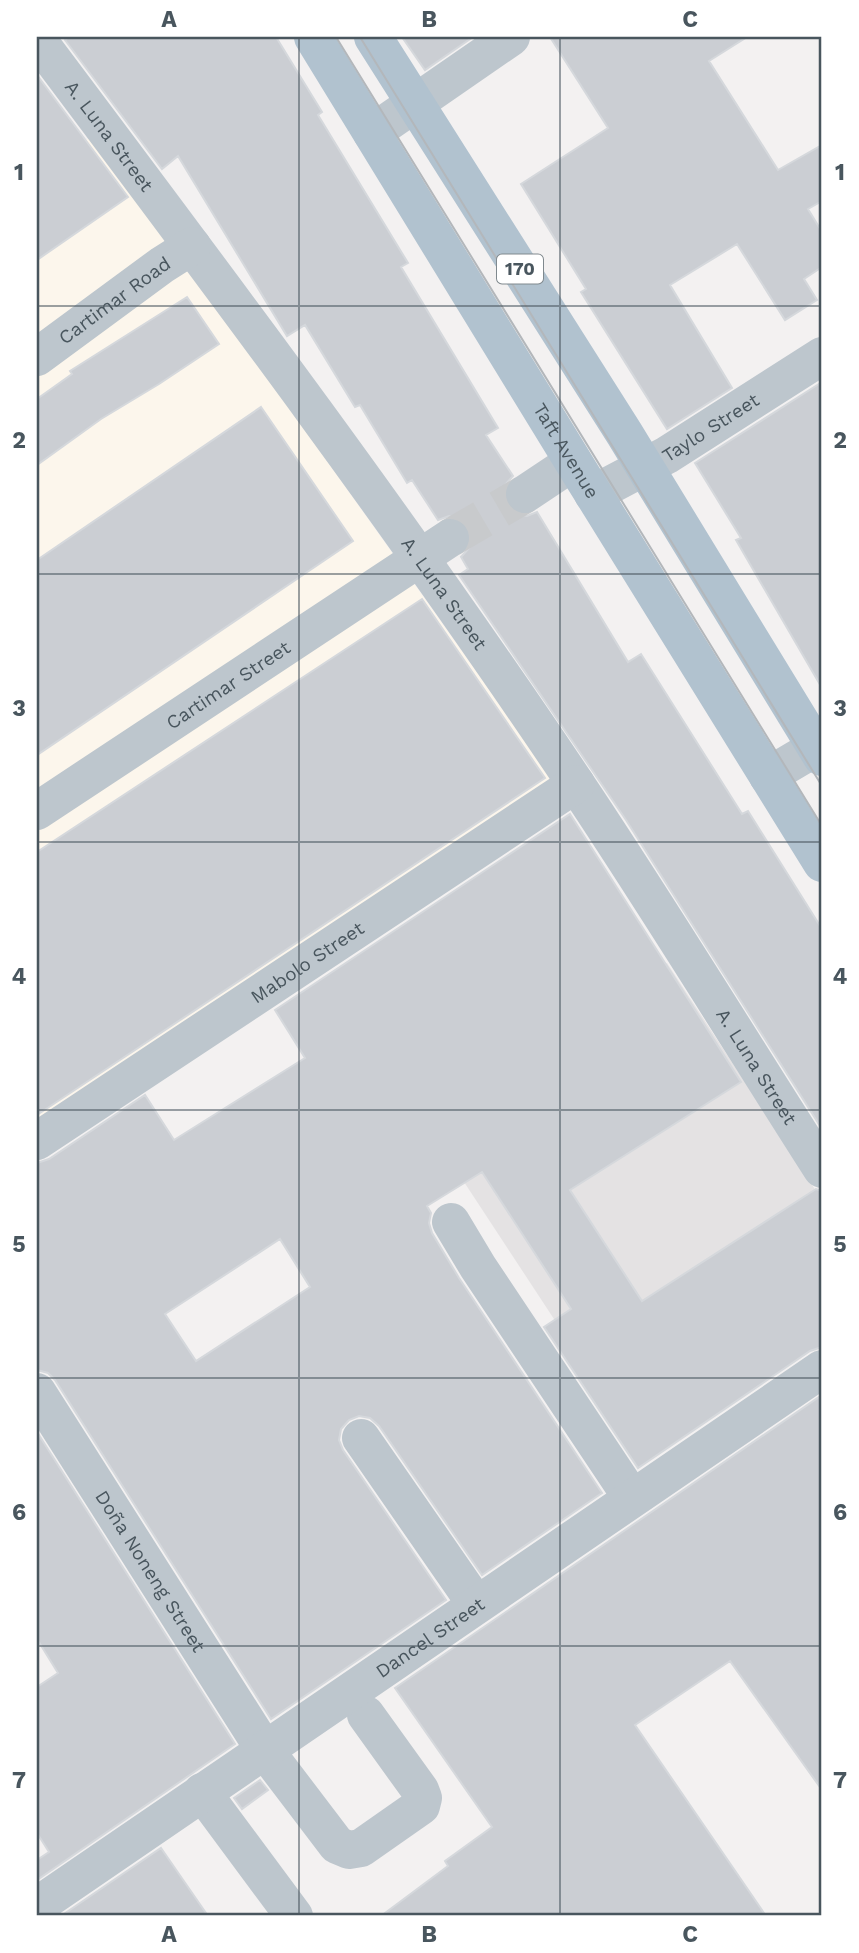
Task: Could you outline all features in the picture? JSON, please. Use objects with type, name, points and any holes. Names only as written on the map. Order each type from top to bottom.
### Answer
[{"type":"main road","name":"Taft Avenue","points":[[313,37],[822,863]]},
{"type":"main road","name":"170","points":[[373,37],[820,750]]},
{"type":"street","points":[[372,133],[511,37]]},
{"type":"street","name":"A. Luna Street","points":[[37,39],[192,246],[434,548],[576,785],[822,1169]]},
{"type":"street","name":"Cartimar Road","points":[[37,357],[192,246]]},
{"type":"street","name":"Taylo Street","points":[[593,494],[645,467],[822,356]]},
{"type":"street","points":[[526,494],[573,462]]},
{"type":"street","name":"Cartimar Street","points":[[37,811],[434,548]]},
{"type":"street","points":[[768,776],[820,750]]},
{"type":"street","name":"Mabolo Street","points":[[37,1141],[576,785]]},
{"type":"street","points":[[451,1222],[632,1498]]},
{"type":"street","name":"Dancel Street","points":[[37,1906],[822,1369]]},
{"type":"street","name":"Doña Noneng Street","points":[[37,1392],[264,1749],[337,1845],[349,1850],[361,1848],[421,1806],[424,1798],[421,1790],[366,1715]]},
{"type":"street","points":[[361,1438],[477,1604]]},
{"type":"street","points":[[202,1792],[293,1916]]},
{"type":"shaded area","points":[[95,134],[554,781],[37,1122],[37,174]]},
{"type":"shaded area","points":[[667,963],[822,1200],[822,1281],[617,1415],[424,1121]]},
{"type":"building","points":[[69,37],[276,37],[322,112],[318,115],[408,263],[401,267],[498,428],[486,435],[513,476],[505,485],[503,495],[507,506],[516,514],[527,516],[537,512],[628,662],[641,654],[742,814],[748,811],[822,929],[822,1129],[626,820],[459,575],[468,569],[461,557],[470,547],[472,536],[468,525],[449,516],[438,520],[412,480],[407,483],[360,405],[355,407],[305,325],[287,336],[178,156],[162,169],[65,40]]},
{"type":"building","points":[[402,37],[473,37],[425,70]]},
{"type":"building","points":[[550,37],[747,37],[709,61],[778,170],[822,145],[822,201],[808,209],[822,232],[822,267],[804,279],[817,300],[785,320],[737,244],[670,285],[732,388],[667,429],[581,292],[586,289],[521,184],[608,128]]},
{"type":"building","points":[[37,75],[128,197],[37,260]]},
{"type":"building","points":[[187,297],[219,344],[101,419],[37,465],[37,399],[72,374],[70,371]]},
{"type":"building","points":[[822,382],[822,688],[736,540],[741,538],[695,463]]},
{"type":"building","points":[[261,407],[353,541],[37,755],[37,560]]},
{"type":"building","points":[[422,599],[545,778],[37,1115],[37,852]]},
{"type":"building","points":[[570,814],[741,1082],[570,1190],[642,1301],[816,1189],[822,1191],[822,1347],[810,1351],[638,1468],[544,1327],[571,1309],[482,1172],[427,1206],[431,1213],[429,1223],[432,1233],[459,1278],[602,1493],[482,1575],[379,1426],[370,1418],[359,1416],[349,1420],[341,1429],[339,1440],[343,1450],[446,1600],[271,1719],[55,1380],[48,1373],[37,1370],[37,1163],[49,1159],[145,1095],[174,1140],[305,1058],[275,1010]],"holes":[[[280,1239],[310,1287],[196,1361],[165,1314]]]},
{"type":"building","points":[[822,1395],[822,1790],[730,1661],[635,1725],[766,1916],[381,1916],[448,1866],[445,1861],[492,1827],[395,1688]]},
{"type":"building","points":[[37,1432],[235,1744],[37,1880],[37,1860],[49,1852],[37,1833],[37,1687],[58,1673],[37,1639]]},
{"type":"building","points":[[260,1780],[268,1790],[242,1809],[234,1798]]},
{"type":"building","points":[[161,1848],[208,1916],[61,1916]]},
{"type":"tunnel","points":[[450,538],[525,494]]},
{"type":"tram line","points":[[336,37],[822,826]]},
{"type":"tram line","points":[[360,37],[822,786]]}]
